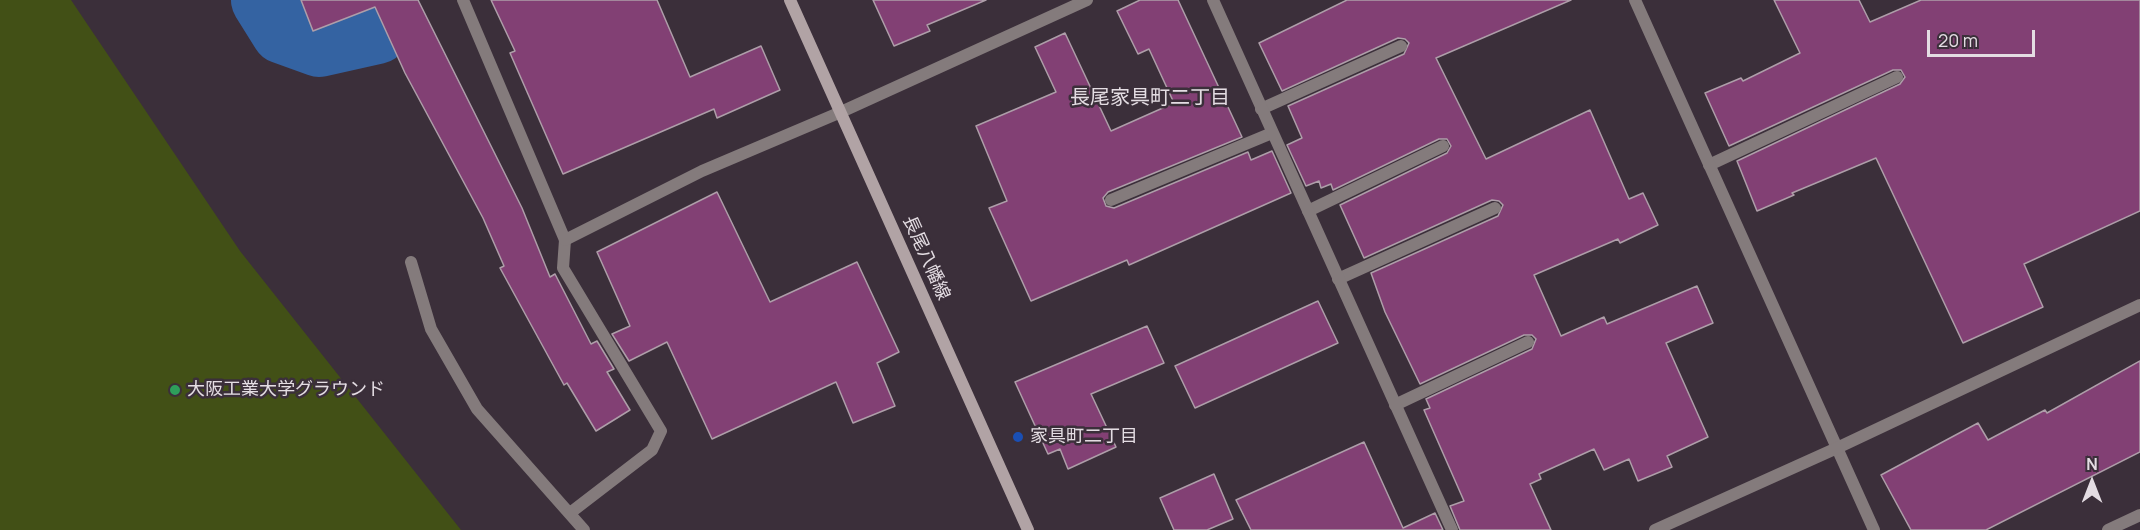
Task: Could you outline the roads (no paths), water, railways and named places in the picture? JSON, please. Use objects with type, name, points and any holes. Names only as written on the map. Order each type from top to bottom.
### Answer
[{"type":"main road","name":"長尾八幡線","points":[[790,0],[1028,530]]},
{"type":"street","points":[[463,0],[565,240],[563,268],[661,431],[652,450],[570,513]]},
{"type":"street","points":[[565,240],[702,171],[841,112],[1087,0]]},
{"type":"street","points":[[1213,0],[1452,530]]},
{"type":"street","points":[[1635,0],[1874,530]]},
{"type":"street","points":[[1262,109],[1401,46]]},
{"type":"street","points":[[1709,165],[1897,76]]},
{"type":"street","points":[[1111,200],[1272,133]]},
{"type":"street","points":[[1308,211],[1443,146]]},
{"type":"street","points":[[1338,279],[1495,208]]},
{"type":"street","points":[[411,262],[431,329],[477,409],[584,530]]},
{"type":"street","points":[[1655,530],[1837,448],[2140,305]]},
{"type":"street","points":[[1395,405],[1528,342]]},
{"type":"street","points":[[2108,530],[2140,515]]},
{"type":"waterway","points":[[263,0],[283,32],[319,45],[377,32]]},
{"type":"place","name":"大阪工業大学グラウンド","points":[[175,390]]},
{"type":"place","name":"家具町二丁目","points":[[1018,437]]},
{"type":"district","name":"長尾家具町二丁目","points":[[1150,98]]}]
